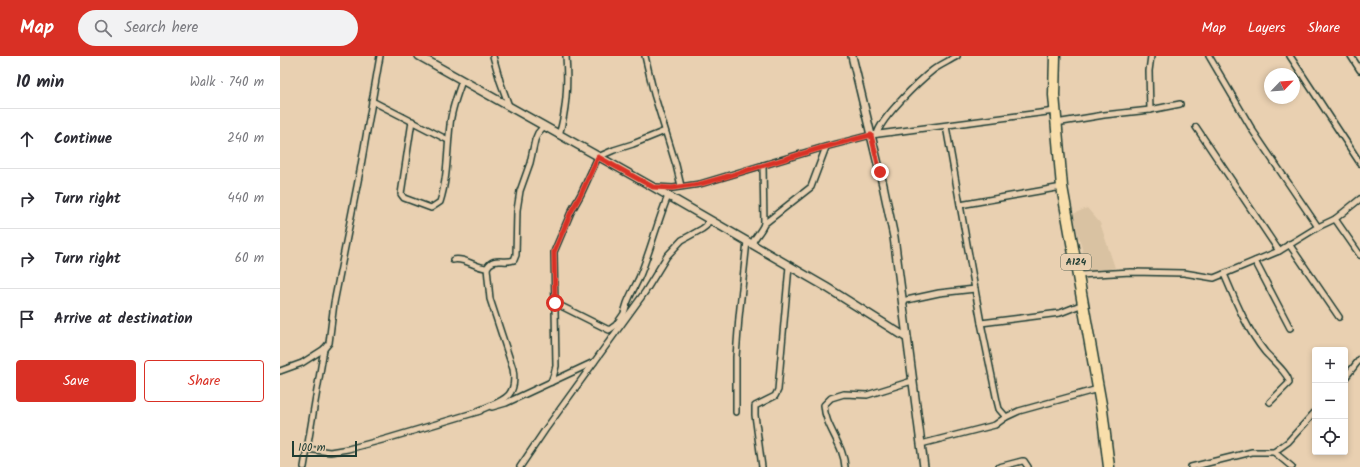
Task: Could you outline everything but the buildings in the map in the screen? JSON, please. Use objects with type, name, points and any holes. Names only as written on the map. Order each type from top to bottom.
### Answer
[{"type":"highway","name":"A124","points":[[1055,56],[1055,111],[1062,187],[1108,448],[1109,467]]},
{"type":"street","points":[[280,371],[302,363],[324,349],[328,343],[334,303],[360,171],[380,56]]},
{"type":"street","points":[[419,56],[653,187],[885,323],[907,338]]},
{"type":"street","points":[[493,56],[509,106]]},
{"type":"street","points":[[559,135],[564,118],[566,102],[566,56]]},
{"type":"street","points":[[645,56],[654,94],[681,186]]},
{"type":"street","points":[[852,56],[874,134],[894,237],[924,467]]},
{"type":"street","points":[[874,134],[903,98],[934,70],[957,56]]},
{"type":"street","points":[[1150,110],[1149,70],[1151,56]]},
{"type":"street","points":[[1209,56],[1253,131],[1318,226]]},
{"type":"street","points":[[1290,56],[1360,163]]},
{"type":"street","points":[[1350,56],[1360,70]]},
{"type":"street","points":[[412,121],[401,194],[404,198],[431,208],[440,202],[446,173],[450,123],[462,81]]},
{"type":"street","points":[[372,101],[448,140]]},
{"type":"street","points":[[1056,123],[1104,115],[1150,110],[1180,104]]},
{"type":"street","points":[[653,187],[672,188],[700,184],[874,134],[1055,111]]},
{"type":"street","points":[[478,411],[511,394],[514,387],[515,379],[507,348],[490,299],[487,268],[491,262],[494,261],[510,262],[514,260],[517,245],[517,210],[520,191],[530,163],[538,133],[544,126]]},
{"type":"street","points":[[946,126],[996,400],[1006,417]]},
{"type":"street","points":[[1196,127],[1278,251]]},
{"type":"street","points":[[551,382],[556,366],[554,252],[571,212],[585,187],[598,157],[665,131]]},
{"type":"street","points":[[764,224],[811,187],[826,147]]},
{"type":"street","points":[[736,412],[736,356],[739,317],[749,243],[761,232],[764,224],[763,165]]},
{"type":"street","points":[[960,205],[1062,187]]},
{"type":"street","points":[[623,322],[625,305],[639,278],[659,217],[668,196]]},
{"type":"street","points":[[1078,275],[1139,272],[1184,273],[1214,278],[1278,251],[1318,226],[1335,219],[1360,199]]},
{"type":"street","points":[[1335,219],[1360,255]]},
{"type":"street","points":[[520,467],[545,430],[646,292],[657,275],[661,264],[674,247],[682,240],[706,226],[709,220]]},
{"type":"street","points":[[1289,244],[1339,317]]},
{"type":"street","points":[[453,260],[459,260],[479,267],[487,268]]},
{"type":"street","points":[[1256,261],[1290,328]]},
{"type":"street","points":[[762,467],[755,406],[775,396],[778,390],[789,266]]},
{"type":"street","points":[[1224,274],[1249,329],[1265,351],[1289,379],[1288,384],[1270,402]]},
{"type":"street","points":[[902,301],[939,293],[975,289]]},
{"type":"street","points":[[555,303],[609,330],[616,325],[623,314]]},
{"type":"street","points":[[981,322],[1060,313],[1083,304]]},
{"type":"street","points":[[304,467],[324,349]]},
{"type":"street","points":[[1348,374],[1360,359]]},
{"type":"street","points":[[307,449],[330,452],[348,449],[506,403],[596,361]]},
{"type":"street","points":[[845,467],[841,450],[824,414],[824,405],[831,398],[844,394],[867,395],[912,381]]},
{"type":"street","points":[[921,444],[995,425],[1006,417],[1019,411],[1098,389]]},
{"type":"street","points":[[1190,467],[1252,452],[1274,452],[1288,442],[1312,415]]},
{"type":"street","points":[[1274,452],[1292,467]]},
{"type":"street","points":[[999,467],[1024,461],[1028,467]]},
{"type":"shaded area","points":[[1087,208],[1100,223],[1115,268],[1088,272],[1073,214]]},
{"type":"route","points":[[555,303],[554,252],[571,212],[598,157],[653,187],[672,188],[700,184],[821,148],[871,135],[880,172]]}]
